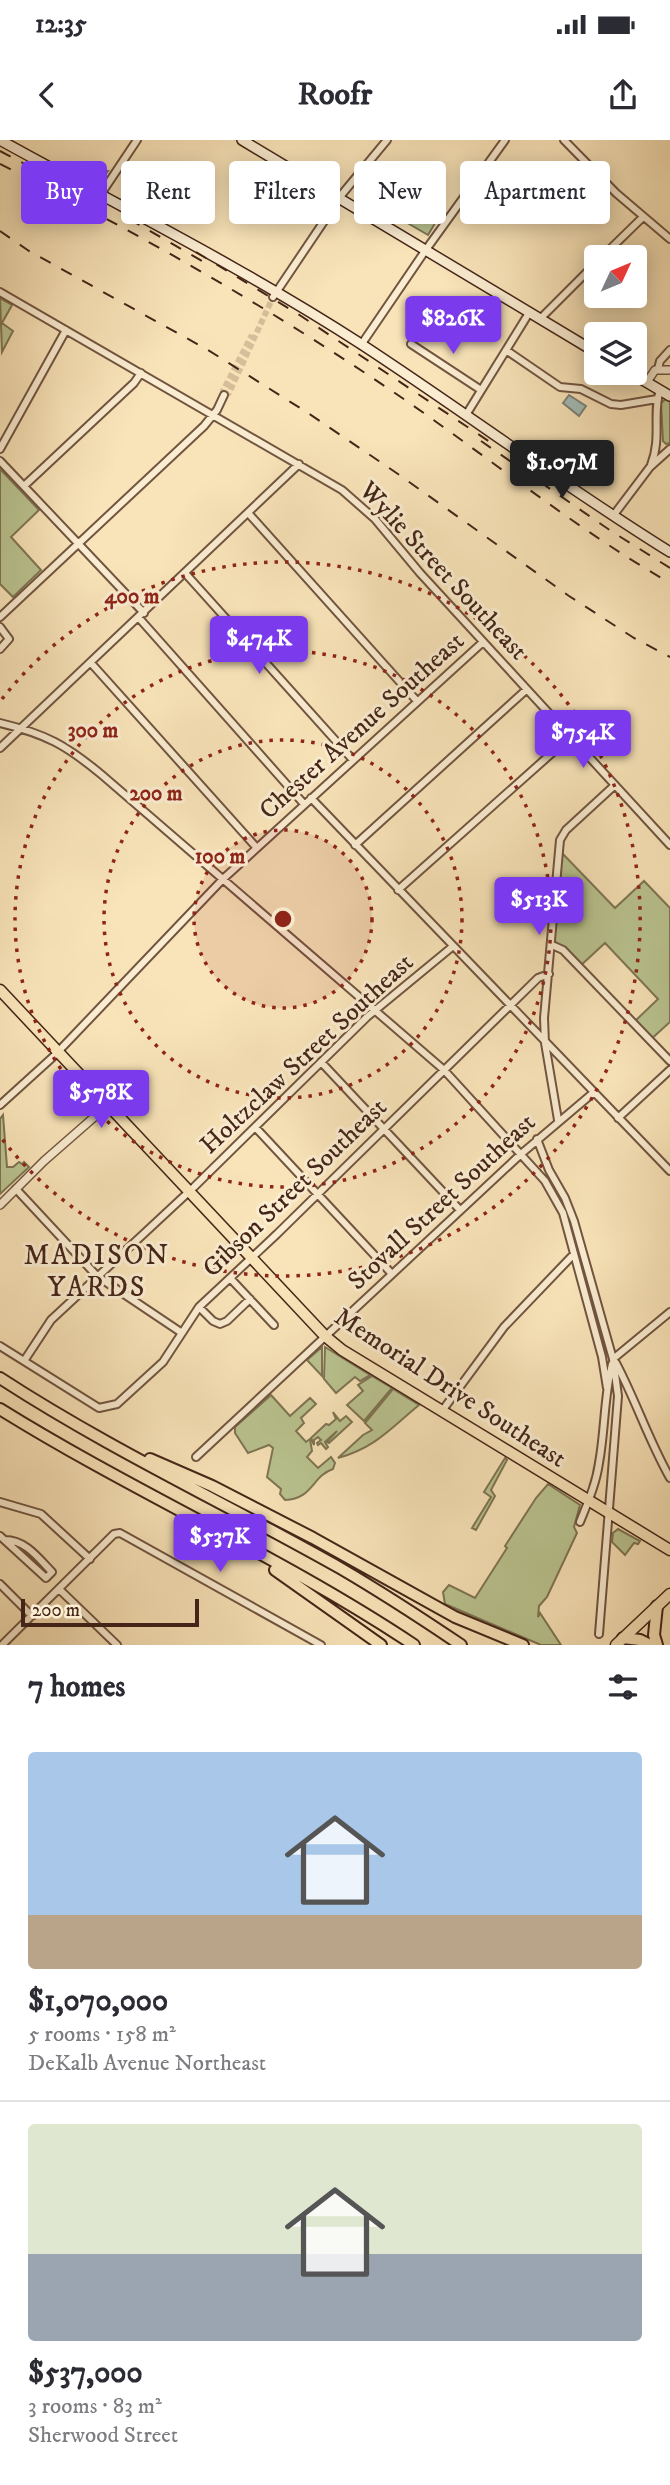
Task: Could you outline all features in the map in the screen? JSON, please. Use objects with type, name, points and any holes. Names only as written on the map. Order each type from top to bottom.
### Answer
[{"type":"highway","points":[[0,1378],[122,1451],[339,1568],[402,1605],[461,1645]]},
{"type":"highway","points":[[0,1409],[61,1446],[350,1605],[414,1645]]},
{"type":"highway","points":[[122,1451],[164,1464],[212,1486],[363,1564],[442,1610],[523,1645]]},
{"type":"highway","points":[[221,1533],[381,1645]]},
{"type":"highway","points":[[657,1606],[654,1635],[657,1645]]},
{"type":"highway","points":[[620,1642],[640,1640],[650,1645]]},
{"type":"main road","points":[[242,140],[274,161]]},
{"type":"main road","points":[[0,141],[38,161]]},
{"type":"main road","points":[[107,197],[362,345],[670,552]]},
{"type":"main road","points":[[340,200],[584,345]]},
{"type":"main road","points":[[647,383],[659,395],[670,396]]},
{"type":"main road","name":"Memorial Drive Southeast","points":[[0,990],[325,1336],[342,1350],[670,1550]]},
{"type":"main road","points":[[620,1642],[670,1594]]},
{"type":"street","points":[[107,185],[137,140]]},
{"type":"street","points":[[340,197],[387,140]]},
{"type":"street","points":[[362,345],[425,251],[505,140]]},
{"type":"street","points":[[564,140],[603,181],[670,239]]},
{"type":"street","points":[[614,245],[643,216]]},
{"type":"street","points":[[274,294],[321,224]]},
{"type":"street","points":[[540,319],[584,275]]},
{"type":"street","name":"Wylie Street Southeast","points":[[0,292],[299,464],[342,490],[364,508],[526,690],[670,845]]},
{"type":"street","points":[[466,415],[530,313]]},
{"type":"street","points":[[0,449],[66,330]]},
{"type":"street","points":[[411,344],[481,390]]},
{"type":"street","points":[[506,350],[560,387],[581,389],[611,404],[659,395],[658,443],[650,467]]},
{"type":"street","points":[[647,383],[670,350]]},
{"type":"street","points":[[658,369],[670,370]]},
{"type":"street","points":[[24,486],[134,383],[141,373]]},
{"type":"street","points":[[0,617],[214,415],[224,396]]},
{"type":"street","points":[[613,516],[650,467],[670,449]]},
{"type":"street","points":[[0,461],[142,615],[304,804]]},
{"type":"street","points":[[0,748],[299,464]]},
{"type":"street","points":[[249,514],[417,701]]},
{"type":"street","points":[[186,573],[353,760]]},
{"type":"street","points":[[0,627],[9,639],[0,649]]},
{"type":"street","name":"Chester Avenue Southeast","points":[[0,1105],[58,1051],[223,879],[483,642]]},
{"type":"street","points":[[91,663],[256,848]]},
{"type":"street","points":[[355,845],[526,690]]},
{"type":"street","points":[[0,723],[50,738],[74,752],[444,1070],[545,1181],[565,1198]]},
{"type":"street","points":[[398,890],[570,737]]},
{"type":"street","points":[[558,1120],[545,1043],[544,1018],[560,840],[566,830],[615,785]]},
{"type":"street","points":[[311,798],[670,1171]]},
{"type":"street","points":[[552,945],[563,950],[670,1061]]},
{"type":"street","name":"Holtzclaw Street Southeast","points":[[24,1361],[51,1320],[189,1191],[375,1010],[452,947]]},
{"type":"street","name":"Gibson Street Southeast","points":[[0,1346],[99,1408],[117,1404],[163,1362],[200,1307],[385,1130],[538,978],[549,974]]},
{"type":"street","points":[[321,1062],[460,1210]]},
{"type":"street","points":[[618,1118],[670,1070]]},
{"type":"street","name":"Stovall Street Southeast","points":[[196,1457],[537,1139],[593,1093]]},
{"type":"street","points":[[0,1205],[108,1105]]},
{"type":"street","points":[[255,1126],[392,1273]]},
{"type":"street","points":[[537,1139],[574,1221],[613,1359],[670,1478]]},
{"type":"street","points":[[545,1181],[563,1213],[602,1357],[607,1388],[599,1463],[580,1521]]},
{"type":"street","points":[[16,1189],[97,1276],[182,1333]]},
{"type":"street","points":[[442,1411],[505,1326],[574,1254]]},
{"type":"street","points":[[230,1278],[274,1325]]},
{"type":"street","points":[[200,1307],[212,1321],[219,1324],[227,1321],[250,1299]]},
{"type":"street","points":[[607,1388],[613,1359],[670,1312]]},
{"type":"street","points":[[602,1357],[627,1385]]},
{"type":"street","points":[[599,1634],[618,1396],[612,1370]]},
{"type":"street","points":[[618,1396],[626,1393],[632,1396]]},
{"type":"street","points":[[0,1502],[41,1514],[90,1559]]},
{"type":"street","points":[[2,1645],[114,1534],[120,1533],[321,1645]]},
{"type":"street","points":[[3,1538],[25,1546],[52,1572],[46,1578],[3,1538]]},
{"type":"street","points":[[0,1584],[32,1616]]},
{"type":"street","points":[[59,1589],[117,1645]]},
{"type":"green space","points":[[409,224],[435,224],[428,235]]},
{"type":"green space","points":[[0,298],[12,305],[2,323],[13,331],[2,352]]},
{"type":"green space","points":[[666,399],[670,401],[670,443],[666,444],[663,441],[661,403]]},
{"type":"green space","points":[[0,469],[39,510],[11,537],[41,570],[13,597],[0,584]]},
{"type":"green space","points":[[562,853],[615,908],[644,881],[670,908],[670,1022],[649,1041],[632,1024],[658,999],[605,943],[579,967],[552,938]]},
{"type":"green space","points":[[3,1115],[7,1167],[24,1162],[29,1167],[0,1194],[0,1119]]},
{"type":"green space","points":[[322,1347],[322,1376],[307,1360]]},
{"type":"green space","points":[[325,1347],[370,1375],[360,1381],[355,1377],[336,1393],[324,1379]]},
{"type":"green space","points":[[372,1376],[392,1388],[364,1421],[347,1405],[363,1391],[358,1385]]},
{"type":"green space","points":[[393,1389],[419,1405],[373,1443],[338,1458],[372,1430],[365,1423]]},
{"type":"green space","points":[[271,1395],[290,1416],[310,1398],[316,1404],[301,1418],[304,1423],[296,1431],[306,1442],[310,1439],[312,1451],[307,1457],[318,1468],[331,1457],[335,1463],[333,1469],[326,1472],[307,1492],[294,1499],[285,1500],[280,1494],[281,1489],[267,1477],[273,1448],[269,1445],[248,1453],[235,1433],[235,1427]]},
{"type":"green space","points":[[333,1412],[340,1421],[346,1416],[352,1422],[329,1443],[327,1442],[337,1431],[325,1442],[328,1447],[326,1449],[321,1443],[318,1445],[321,1440],[318,1437],[314,1440],[314,1445],[311,1438],[336,1419]]},
{"type":"green space","points":[[505,1458],[507,1460],[491,1490],[495,1496],[476,1530],[472,1528],[491,1497],[484,1492]]},
{"type":"green space","points":[[548,1484],[580,1505],[574,1527],[577,1533],[547,1597],[539,1606],[538,1617],[540,1613],[561,1645],[541,1645],[445,1604],[443,1592],[449,1585],[475,1598],[507,1548],[505,1546]]},
{"type":"green space","points":[[618,1529],[640,1541],[638,1544],[634,1543],[625,1555],[612,1542],[613,1533]]},
{"type":"water","points":[[569,395],[586,406],[579,416],[563,403]]},
{"type":"tunnel","points":[[224,395],[229,393],[273,297]]},
{"type":"tunnel","points":[[224,395],[223,391],[252,335]]},
{"type":"railway","points":[[0,151],[21,162]]},
{"type":"railway","points":[[0,164],[148,242],[245,297],[340,356],[598,538],[670,583]]},
{"type":"railway","points":[[138,224],[202,261]]},
{"type":"railway","points":[[0,231],[29,251],[208,350],[308,413],[569,596],[634,638],[670,657]]},
{"type":"railway","points":[[196,252],[301,316],[490,442]]},
{"type":"railway","points":[[481,441],[611,531],[670,568]]},
{"type":"district","name":"MADISON YARDS","points":[[97,1271]]}]
